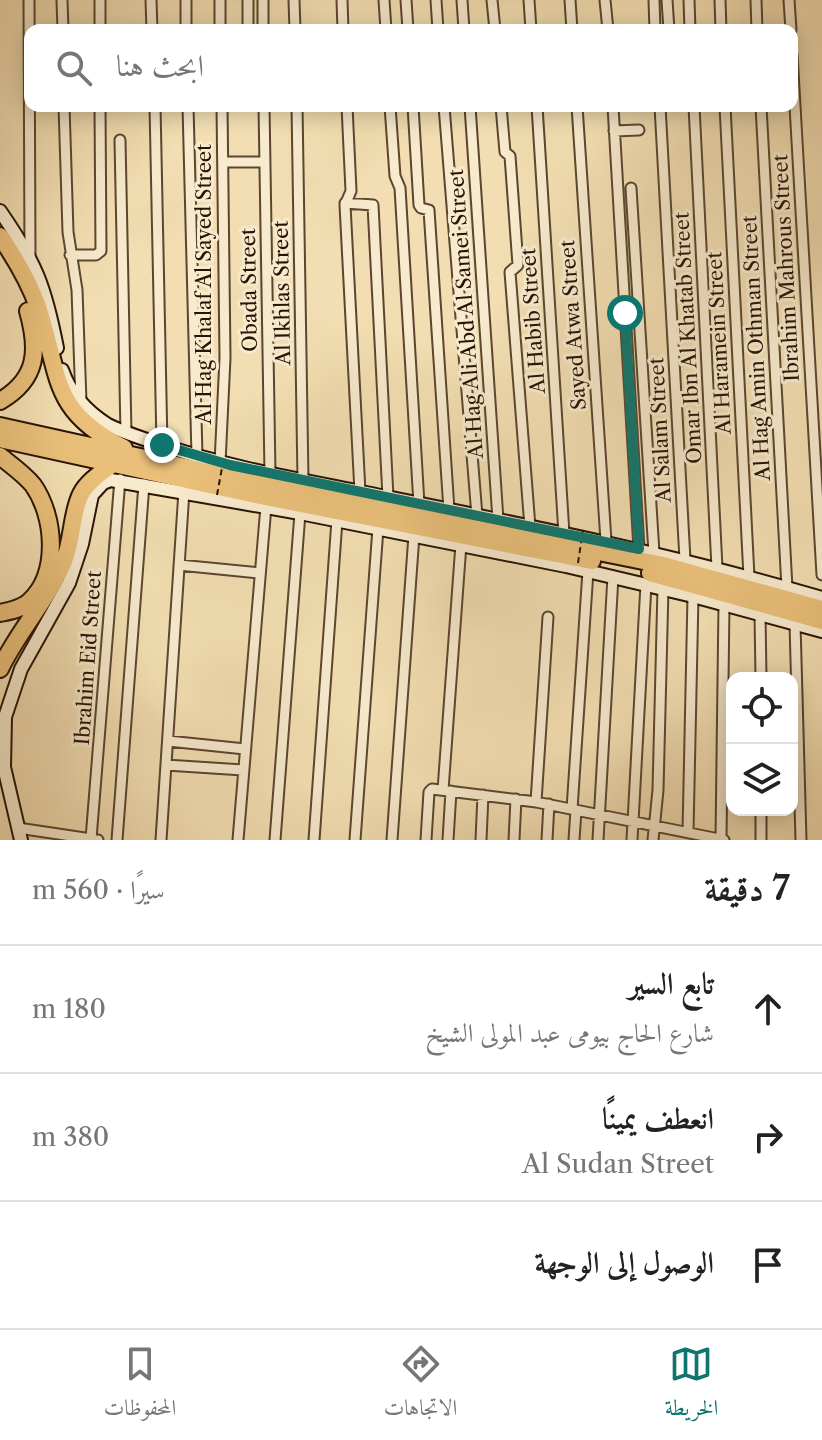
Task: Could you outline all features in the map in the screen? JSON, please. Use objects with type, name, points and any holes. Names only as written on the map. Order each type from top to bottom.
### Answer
[{"type":"highway","points":[[0,236],[14,257],[37,306],[54,375],[65,399],[95,431],[135,456]]},
{"type":"highway","points":[[0,256],[20,290],[35,343],[33,362],[26,379],[14,393],[0,401]]},
{"type":"highway","points":[[0,426],[652,562],[822,609]]},
{"type":"highway","points":[[0,439],[116,472],[260,496],[624,567],[822,621]]},
{"type":"highway","points":[[0,456],[24,475],[41,499],[47,515],[51,547],[45,578],[37,591],[28,602],[15,610],[0,613]]},
{"type":"highway","points":[[0,669],[64,561],[81,494],[93,478],[116,472]]},
{"type":"street","points":[[29,0],[29,24]]},
{"type":"street","points":[[62,0],[63,24]]},
{"type":"street","points":[[100,0],[100,24]]},
{"type":"street","points":[[151,0],[152,24]]},
{"type":"street","points":[[186,0],[186,24]]},
{"type":"street","points":[[220,0],[220,24]]},
{"type":"street","points":[[248,0],[248,24]]},
{"type":"street","points":[[263,0],[263,24]]},
{"type":"street","points":[[294,0],[295,24]]},
{"type":"street","points":[[342,0],[343,24]]},
{"type":"street","points":[[384,0],[386,24]]},
{"type":"street","points":[[406,0],[408,24]]},
{"type":"street","points":[[436,0],[438,24]]},
{"type":"street","points":[[462,0],[464,24]]},
{"type":"street","points":[[492,0],[494,24]]},
{"type":"street","points":[[529,0],[531,24]]},
{"type":"street","points":[[570,0],[572,24]]},
{"type":"street","points":[[605,0],[607,24]]},
{"type":"street","points":[[654,0],[655,24]]},
{"type":"street","points":[[667,0],[669,24]]},
{"type":"street","points":[[689,0],[690,24]]},
{"type":"street","points":[[720,0],[721,24]]},
{"type":"street","points":[[756,0],[757,24]]},
{"type":"street","points":[[789,0],[791,24]]},
{"type":"street","points":[[29,112],[30,256]]},
{"type":"street","points":[[64,112],[70,255],[77,290],[81,402]]},
{"type":"street","points":[[70,255],[96,255],[101,251],[100,112]]},
{"type":"street","points":[[155,112],[162,445]]},
{"type":"street","points":[[188,112],[197,456]]},
{"type":"street","name":"Al Hag Khalaf Al Sayed Street","points":[[222,112],[225,358],[222,460]]},
{"type":"street","name":"Obada Street","points":[[264,112],[270,473]]},
{"type":"street","name":"Al Ikhlas Street","points":[[297,112],[303,480]]},
{"type":"street","points":[[347,112],[351,191],[345,203],[360,492]]},
{"type":"street","points":[[390,112],[395,176],[400,188],[419,504]]},
{"type":"street","points":[[413,112],[419,205],[429,209],[449,510]]},
{"type":"street","points":[[444,112],[477,516]]},
{"type":"street","name":"Al Hag Ali Abd Al Samei Street","points":[[470,112],[498,520]]},
{"type":"street","points":[[502,112],[505,151],[510,156],[518,265],[510,272],[530,527]]},
{"type":"street","name":"Al Habib Street","points":[[537,112],[564,534]]},
{"type":"street","name":"Sayed Atwa Street","points":[[577,112],[606,541]]},
{"type":"street","points":[[613,112],[639,549]]},
{"type":"street","name":"Al Salam Street","points":[[660,112],[685,560]]},
{"type":"street","name":"Omar Ibn Al Khatab Street","points":[[694,112],[717,568]]},
{"type":"street","name":"Al Haramein Street","points":[[725,112],[749,577]]},
{"type":"street","name":"Al Hag Amin Othman Street","points":[[761,112],[787,588]]},
{"type":"street","name":"Ibrahim Mahrous Street","points":[[795,112],[822,575]]},
{"type":"street","points":[[614,131],[639,130]]},
{"type":"street","points":[[120,140],[126,433]]},
{"type":"street","points":[[223,162],[265,162]]},
{"type":"street","points":[[631,188],[654,553]]},
{"type":"street","points":[[345,203],[373,205],[388,497]]},
{"type":"street","points":[[0,211],[30,256],[46,296],[63,374],[81,402],[95,416],[126,433],[197,456],[606,541],[822,598]]},
{"type":"street","points":[[98,840],[20,834],[4,767],[5,717],[21,669],[73,573],[92,495],[116,472],[144,484],[583,567],[822,631]]},
{"type":"street","name":"Ibrahim Eid Street","points":[[91,839],[116,472]]},
{"type":"street","points":[[117,840],[144,484]]},
{"type":"street","points":[[161,840],[184,491]]},
{"type":"street","points":[[238,840],[266,506]]},
{"type":"street","points":[[275,840],[300,513]]},
{"type":"street","points":[[314,840],[337,520]]},
{"type":"street","points":[[355,840],[378,528]]},
{"type":"street","points":[[392,840],[414,535]]},
{"type":"street","points":[[448,840],[442,790],[461,544]]},
{"type":"street","points":[[179,565],[260,573]]},
{"type":"street","points":[[574,840],[583,567]]},
{"type":"street","points":[[598,840],[613,576]]},
{"type":"street","points":[[632,840],[646,584]]},
{"type":"street","points":[[653,840],[658,790],[663,588]]},
{"type":"street","points":[[682,834],[693,596]]},
{"type":"street","points":[[426,840],[429,792],[442,790],[549,804],[654,824],[682,834],[718,839],[724,733],[724,604]]},
{"type":"street","points":[[760,614],[761,672]]},
{"type":"street","points":[[536,802],[548,617]]},
{"type":"street","points":[[795,624],[801,840]]},
{"type":"street","points":[[168,741],[245,749]]},
{"type":"street","points":[[166,765],[243,770]]},
{"type":"street","points":[[481,840],[483,795]]},
{"type":"street","points":[[514,840],[516,799]]},
{"type":"street","points":[[547,840],[549,804]]},
{"type":"street","points":[[761,816],[761,840]]},
{"type":"path","points":[[217,495],[222,460]]},
{"type":"path","points":[[583,530],[583,567]]},
{"type":"route","points":[[162,445],[230,465],[639,549],[625,313]]}]
